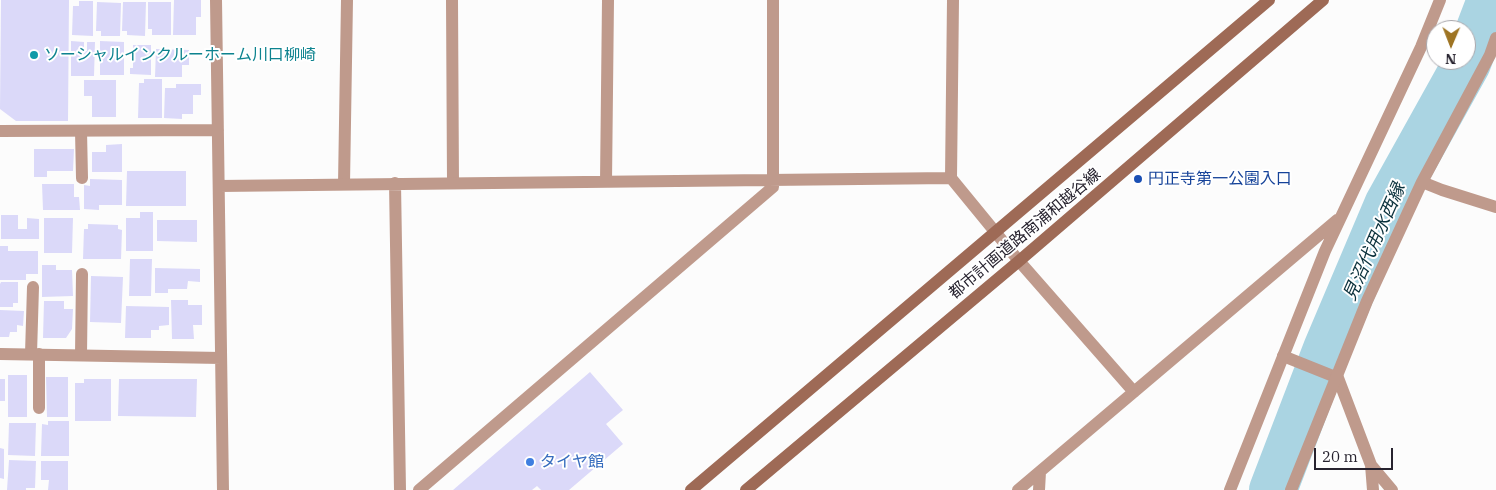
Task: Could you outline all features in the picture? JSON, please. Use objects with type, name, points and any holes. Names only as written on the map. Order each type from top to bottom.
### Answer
[{"type":"street","points":[[216,0],[223,490]]},
{"type":"street","points":[[344,184],[347,0]]},
{"type":"street","points":[[452,0],[453,183]]},
{"type":"street","points":[[606,182],[608,0]]},
{"type":"street","points":[[419,490],[773,188],[773,0]]},
{"type":"street","points":[[953,0],[951,178],[1019,261],[1134,392]]},
{"type":"street","name":"都市計画道路南浦和越谷線","points":[[691,490],[1269,0]]},
{"type":"street","name":"都市計画道路南浦和越谷線","points":[[746,490],[1019,261],[1323,0]]},
{"type":"street","points":[[1230,490],[1324,251],[1421,47],[1440,0]]},
{"type":"street","points":[[1291,490],[1368,301],[1422,182],[1490,55],[1496,38]]},
{"type":"street","points":[[0,131],[218,130]]},
{"type":"street","points":[[81,131],[82,178]]},
{"type":"street","points":[[219,186],[951,178]]},
{"type":"street","points":[[1422,182],[1496,207]]},
{"type":"street","points":[[395,184],[400,490]]},
{"type":"street","points":[[1018,490],[1341,216]]},
{"type":"street","points":[[81,355],[82,274]]},
{"type":"street","points":[[33,287],[39,408]]},
{"type":"street","points":[[0,354],[221,358]]},
{"type":"street","points":[[1283,356],[1338,378],[1371,465],[1373,490]]},
{"type":"street","points":[[1371,465],[1392,490]]},
{"type":"street","points":[[1039,490],[1040,472]]},
{"type":"building","name":"ソーシャルインクルーホーム川口柳崎","points":[[1,0],[69,0],[68,121],[16,121],[0,109]]},
{"type":"building","points":[[174,0],[201,0],[201,17],[196,17],[196,35],[173,35]]},
{"type":"building","points":[[79,1],[93,1],[93,36],[72,35],[73,6],[79,6]]},
{"type":"building","points":[[97,2],[121,3],[120,36],[101,36],[101,31],[96,31]]},
{"type":"building","points":[[123,2],[146,2],[145,36],[127,35],[127,31],[122,31]]},
{"type":"building","points":[[148,2],[171,2],[171,35],[152,35],[152,29],[148,29]]},
{"type":"building","points":[[71,41],[84,42],[84,51],[87,51],[87,42],[95,42],[94,76],[71,76]]},
{"type":"building","points":[[100,41],[124,42],[124,75],[100,75]]},
{"type":"building","points":[[133,45],[151,45],[151,75],[130,74],[130,68],[133,68]]},
{"type":"building","points":[[156,49],[189,50],[189,65],[182,65],[182,77],[155,77]]},
{"type":"building","points":[[144,79],[162,79],[162,118],[138,118],[139,83],[144,83]]},
{"type":"building","points":[[84,80],[116,80],[116,117],[92,117],[92,96],[84,96]]},
{"type":"building","points":[[176,84],[201,84],[201,95],[193,95],[193,114],[182,114],[182,119],[164,118],[165,88],[176,88]]},
{"type":"building","points":[[122,144],[122,172],[92,172],[92,152],[106,152],[106,145]]},
{"type":"building","points":[[34,149],[74,149],[73,171],[47,171],[47,177],[34,177]]},
{"type":"building","points":[[127,171],[186,171],[186,206],[126,206]]},
{"type":"building","points":[[90,179],[122,180],[122,205],[99,205],[99,210],[84,209],[84,185],[90,186]]},
{"type":"building","points":[[42,184],[74,184],[74,197],[79,197],[80,210],[43,210]]},
{"type":"building","points":[[140,212],[153,212],[153,251],[126,251],[126,218],[140,218]]},
{"type":"building","points":[[1,215],[18,215],[18,229],[27,229],[27,218],[39,219],[39,239],[1,239]]},
{"type":"building","points":[[44,218],[73,218],[72,253],[44,253]]},
{"type":"building","points":[[157,220],[197,220],[197,242],[157,241]]},
{"type":"building","points":[[88,224],[118,225],[118,229],[122,230],[121,259],[83,259],[84,229],[88,229]]},
{"type":"building","points":[[0,246],[8,246],[8,251],[38,251],[38,274],[26,274],[26,280],[0,280]]},
{"type":"building","points":[[130,259],[152,259],[151,296],[129,296]]},
{"type":"building","points":[[42,265],[56,265],[56,270],[72,270],[73,296],[42,297]]},
{"type":"building","points":[[155,268],[200,269],[200,282],[188,281],[187,289],[168,289],[168,293],[155,293]]},
{"type":"building","points":[[91,276],[123,277],[121,323],[90,322]]},
{"type":"building","points":[[1,282],[18,282],[18,303],[13,303],[13,307],[0,307]]},
{"type":"building","points":[[171,300],[188,300],[188,305],[202,305],[202,325],[193,325],[194,339],[172,339]]},
{"type":"building","points":[[44,301],[64,301],[64,309],[73,309],[72,329],[66,338],[43,338]]},
{"type":"building","points":[[126,306],[169,307],[169,325],[159,326],[159,330],[151,330],[151,338],[125,338]]},
{"type":"building","points":[[0,310],[24,311],[23,326],[17,325],[17,332],[10,332],[9,337],[0,337]]},
{"type":"building","points":[[590,372],[623,410],[606,424],[623,444],[569,490],[541,490],[537,486],[532,490],[453,490]]},
{"type":"building","points":[[8,375],[27,375],[27,417],[8,417]]},
{"type":"building","points":[[46,377],[68,377],[68,417],[47,417]]},
{"type":"building","points":[[0,379],[5,379],[5,401],[0,401]]},
{"type":"building","points":[[84,379],[111,379],[111,421],[75,421],[75,383],[84,383]]},
{"type":"building","points":[[119,379],[197,379],[196,417],[118,416]]},
{"type":"building","points":[[48,421],[69,421],[69,456],[41,456],[42,424],[48,425]]},
{"type":"building","points":[[9,423],[36,423],[35,456],[8,455]]},
{"type":"building","points":[[0,448],[4,449],[4,479],[0,478]]},
{"type":"building","points":[[9,460],[36,461],[35,488],[7,490]]},
{"type":"building","points":[[41,461],[68,461],[68,490],[48,490],[49,480],[41,480]]},
{"type":"waterway","name":"見沼代用水西縁","points":[[1273,490],[1327,349],[1388,205],[1467,63],[1491,0]]},
{"type":"place","name":"ソーシャルインクルーホーム川口柳崎","points":[[34,55]]},
{"type":"place","name":"円正寺第一公園入口","points":[[1138,179]]},
{"type":"place","name":"タイヤ館","points":[[530,462]]}]
